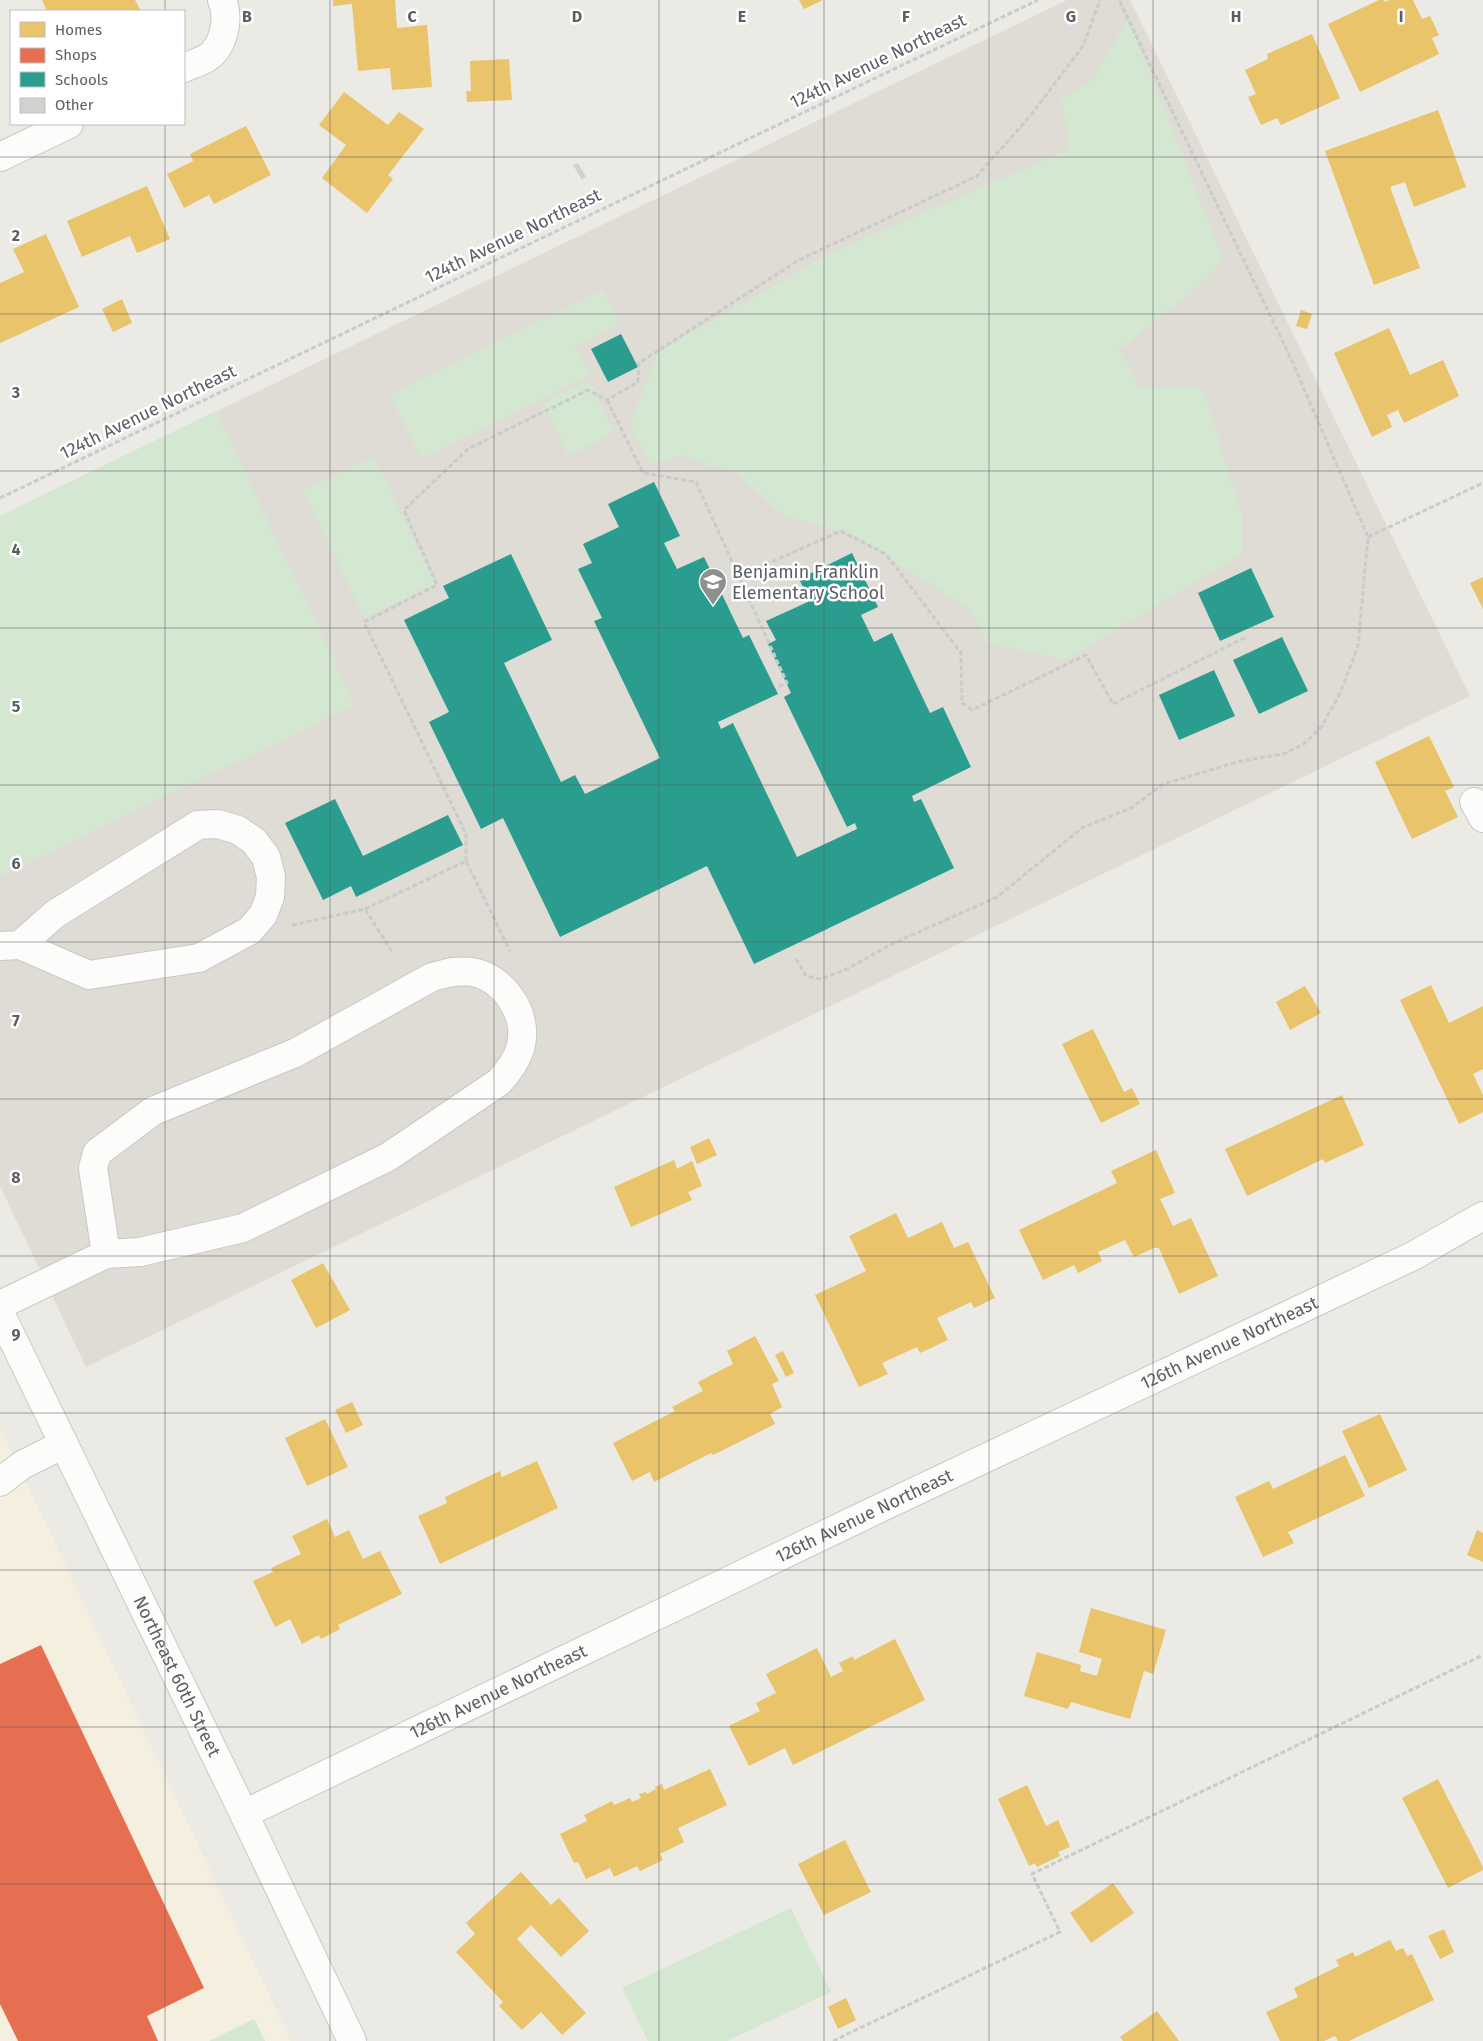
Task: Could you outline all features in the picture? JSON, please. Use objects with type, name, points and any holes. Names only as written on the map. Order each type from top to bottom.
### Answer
[{"type":"street","points":[[185,68],[212,54],[225,33],[224,5],[222,0]]},
{"type":"street","points":[[0,157],[67,125]]},
{"type":"street","points":[[218,824],[238,830],[254,841],[266,857],[271,877],[271,890],[263,916],[249,931],[199,958],[89,975],[10,946],[55,914],[198,825],[218,824]]},
{"type":"street","points":[[0,1305],[106,1254],[140,1252],[243,1228],[388,1158],[499,1082],[512,1067],[521,1048],[522,1028],[517,1008],[506,992],[491,979],[472,972],[452,972],[432,977],[295,1053],[153,1111],[97,1153],[93,1168],[106,1254]]},
{"type":"street","name":"126th Avenue Northeast","points":[[244,1814],[860,1518],[1413,1256],[1483,1216]]},
{"type":"street","name":"Northeast 60th Street","points":[[0,1313],[244,1814],[352,2041]]},
{"type":"street","points":[[0,1482],[22,1465],[64,1444]]},
{"type":"path","name":"124th Avenue Northeast","points":[[0,498],[1038,0]]},
{"type":"path","points":[[607,400],[638,382],[639,364],[799,260],[976,176],[1031,115],[1083,46],[1100,0]]},
{"type":"path","points":[[796,959],[806,976],[820,979],[847,968],[890,944],[996,897],[1082,828],[1131,808],[1163,784],[1241,761],[1283,754],[1304,744],[1322,726],[1340,691],[1358,646],[1368,537],[1292,361],[1119,0]]},
{"type":"path","points":[[510,951],[466,861],[466,834],[364,622],[437,585],[404,510],[468,449],[588,390],[607,400],[642,473],[696,482],[787,683],[778,687]]},
{"type":"path","points":[[1368,537],[1483,483]]},
{"type":"path","points":[[738,577],[841,532],[886,554],[961,653],[962,703],[972,710],[1086,655],[1113,704],[1246,636]]},
{"type":"path","points":[[289,926],[365,909],[466,861]]},
{"type":"path","points":[[365,909],[392,952]]},
{"type":"path","points":[[833,2041],[1060,1932],[1032,1874],[1483,1655]]},
{"type":"shaded area","name":"Benjamin Franklin Elementary School","points":[[1067,0],[1130,0],[1470,696],[86,1367],[0,1186],[0,516]]},
{"type":"shaded area","points":[[0,1427],[291,2041],[0,2041]]},
{"type":"green space","points":[[1128,18],[1224,261],[1196,288],[1119,350],[1141,388],[1203,388],[1242,515],[1242,554],[1066,660],[986,643],[971,610],[861,538],[780,514],[733,469],[711,466],[684,455],[649,464],[630,425],[658,352],[835,251],[1070,149],[1061,99],[1093,80]]},
{"type":"green space","points":[[603,290],[619,324],[575,346],[589,376],[421,459],[390,395]]},
{"type":"green space","points":[[589,381],[614,433],[568,456],[543,403]]},
{"type":"green space","points":[[216,411],[355,705],[0,876],[0,516]]},
{"type":"green space","points":[[374,457],[435,584],[364,618],[303,491]]},
{"type":"green space","points":[[791,1908],[831,1992],[727,2041],[648,2041],[622,1988]]},
{"type":"green space","points":[[254,2019],[265,2041],[209,2041]]},
{"type":"building: Homes","points":[[42,0],[135,0],[140,10],[47,10]]},
{"type":"building: Homes","points":[[333,0],[395,0],[397,28],[427,25],[432,87],[392,90],[390,68],[358,71],[352,4],[333,6]]},
{"type":"building: Homes","points":[[799,0],[823,0],[804,9]]},
{"type":"building: Homes","points":[[1379,0],[1384,0],[1385,2],[1389,0],[1413,0],[1422,19],[1430,16],[1439,35],[1432,38],[1439,54],[1360,92],[1328,24]]},
{"type":"building: Homes","points":[[1312,34],[1340,98],[1281,125],[1277,118],[1261,125],[1248,97],[1256,94],[1245,70],[1268,59],[1267,54]]},
{"type":"building: Homes","points":[[509,59],[512,100],[467,102],[466,91],[471,91],[470,61]]},
{"type":"building: Homes","points":[[344,92],[388,125],[399,112],[424,129],[388,175],[393,179],[367,213],[322,178],[346,145],[319,125]]},
{"type":"building: Homes","points":[[1438,110],[1466,187],[1414,207],[1405,182],[1390,187],[1420,268],[1374,285],[1325,151]]},
{"type":"building: Homes","points":[[246,126],[271,175],[214,204],[209,195],[184,208],[167,174],[193,161],[190,154]]},
{"type":"building: Homes","points":[[147,186],[170,239],[137,253],[130,236],[82,257],[67,221]]},
{"type":"building: Homes","points":[[46,234],[79,307],[0,343],[0,283],[24,272],[13,249]]},
{"type":"building: Homes","points":[[122,299],[132,323],[113,332],[102,309]]},
{"type":"building: Homes","points":[[1301,310],[1312,314],[1307,329],[1296,326]]},
{"type":"building: Homes","points":[[1389,328],[1410,375],[1443,360],[1459,396],[1404,423],[1398,410],[1387,415],[1392,427],[1372,437],[1334,353]]},
{"type":"building: Homes","points":[[1483,577],[1483,609],[1470,583]]},
{"type":"building: Homes","points":[[1429,736],[1454,787],[1445,791],[1458,817],[1412,839],[1375,762]]},
{"type":"building: Homes","points":[[1431,985],[1449,1023],[1483,1006],[1483,1069],[1473,1074],[1483,1095],[1483,1112],[1459,1124],[1400,1000]]},
{"type":"building: Homes","points":[[1305,986],[1321,1013],[1290,1030],[1276,1002]]},
{"type":"building: Homes","points":[[1093,1029],[1124,1092],[1132,1088],[1140,1104],[1101,1123],[1062,1044]]},
{"type":"building: Homes","points":[[1342,1095],[1364,1145],[1325,1163],[1323,1159],[1247,1196],[1225,1149]]},
{"type":"building: Homes","points":[[709,1138],[717,1155],[697,1164],[690,1147]]},
{"type":"building: Homes","points":[[1156,1150],[1175,1193],[1160,1199],[1173,1226],[1191,1218],[1218,1276],[1179,1294],[1159,1248],[1154,1248],[1134,1257],[1125,1240],[1098,1252],[1102,1261],[1078,1273],[1074,1265],[1043,1280],[1019,1230],[1117,1183],[1111,1171]]},
{"type":"building: Homes","points":[[674,1160],[677,1169],[692,1161],[702,1186],[688,1192],[692,1200],[631,1227],[614,1187]]},
{"type":"building: Homes","points":[[896,1213],[908,1238],[942,1222],[954,1248],[968,1242],[995,1298],[974,1308],[971,1302],[937,1318],[948,1340],[920,1353],[917,1347],[882,1363],[888,1374],[859,1387],[815,1295],[866,1271],[849,1236]]},
{"type":"building: Homes","points":[[323,1263],[350,1310],[316,1328],[291,1280]]},
{"type":"building: Homes","points":[[755,1336],[779,1381],[772,1384],[782,1407],[770,1414],[775,1424],[713,1455],[711,1453],[654,1482],[650,1472],[632,1481],[613,1443],[675,1411],[672,1407],[703,1391],[698,1382],[733,1364],[727,1351]]},
{"type":"building: Homes","points":[[783,1351],[794,1373],[786,1377],[775,1355]]},
{"type":"building: Homes","points":[[352,1402],[363,1425],[346,1433],[335,1410]]},
{"type":"building: Homes","points":[[1380,1414],[1407,1470],[1369,1488],[1342,1431]]},
{"type":"building: Homes","points":[[325,1419],[348,1467],[307,1486],[285,1438]]},
{"type":"building: Homes","points":[[1345,1455],[1365,1496],[1288,1532],[1294,1543],[1263,1557],[1235,1497],[1269,1481],[1273,1489]]},
{"type":"building: Homes","points":[[537,1461],[558,1508],[440,1564],[418,1516],[447,1503],[445,1497],[500,1471],[502,1477]]},
{"type":"building: Homes","points":[[327,1519],[335,1537],[349,1530],[363,1559],[380,1551],[402,1594],[338,1625],[340,1629],[321,1639],[319,1635],[302,1644],[290,1619],[275,1627],[253,1581],[273,1572],[271,1568],[301,1554],[292,1536]]},
{"type":"building: Homes","points":[[1477,1530],[1483,1533],[1483,1562],[1467,1555]]},
{"type":"building: Homes","points":[[1091,1608],[1166,1630],[1153,1674],[1144,1671],[1130,1719],[1071,1702],[1068,1709],[1024,1696],[1037,1652],[1081,1665],[1080,1671],[1097,1676],[1102,1659],[1079,1652]]},
{"type":"building: Homes","points":[[895,1639],[925,1700],[793,1765],[785,1748],[749,1766],[729,1726],[760,1711],[756,1703],[776,1693],[766,1674],[817,1648],[831,1677],[843,1671],[839,1663],[853,1656],[854,1660]]},
{"type":"building: Homes","points":[[710,1769],[727,1805],[678,1828],[684,1842],[660,1854],[663,1860],[640,1871],[637,1866],[614,1877],[610,1868],[586,1879],[578,1862],[574,1863],[560,1834],[587,1821],[584,1815],[612,1801],[614,1805],[630,1798],[632,1802],[641,1798],[639,1794],[646,1792],[647,1794],[662,1784],[664,1790]]},
{"type":"building: Homes","points":[[1438,1779],[1483,1867],[1483,1870],[1448,1888],[1402,1798]]},
{"type":"building: Homes","points":[[1027,1785],[1046,1826],[1058,1820],[1070,1847],[1058,1852],[1060,1856],[1037,1867],[1035,1863],[1029,1866],[998,1799]]},
{"type":"building: Homes","points":[[845,1840],[871,1892],[824,1915],[798,1864]]},
{"type":"building: Homes","points":[[521,1872],[551,1905],[559,1898],[589,1931],[561,1957],[531,1925],[517,1939],[586,2013],[562,2035],[541,2012],[522,2030],[499,2006],[503,2002],[456,1952],[475,1934],[466,1923]]},
{"type":"building: Homes","points":[[1113,1883],[1134,1913],[1091,1943],[1070,1913]]},
{"type":"building: Homes","points":[[1444,1929],[1454,1952],[1440,1959],[1428,1936]]},
{"type":"building: Homes","points":[[1390,1940],[1396,1951],[1403,1948],[1407,1956],[1412,1954],[1434,2000],[1349,2041],[1338,2041],[1335,2036],[1324,2041],[1280,2041],[1266,2012],[1298,1997],[1294,1988],[1339,1966],[1336,1960],[1353,1952],[1355,1957]]},
{"type":"building: Homes","points":[[846,1998],[856,2020],[838,2029],[828,2007]]},
{"type":"building: Homes","points":[[1157,2011],[1179,2041],[1123,2041],[1120,2037]]},
{"type":"building: Shops","points":[[41,1645],[204,1988],[147,2016],[158,2041],[18,2041],[0,2004],[0,1664]]},
{"type":"building: Schools","points":[[621,334],[638,367],[608,382],[591,349]]},
{"type":"building: Schools","points":[[654,482],[680,536],[664,543],[677,569],[704,557],[743,638],[749,635],[778,694],[718,722],[721,729],[733,723],[797,857],[857,829],[855,823],[847,827],[784,697],[791,693],[768,644],[776,640],[766,621],[810,601],[799,579],[852,553],[878,607],[861,615],[874,642],[892,633],[930,713],[943,707],[971,767],[912,796],[914,802],[921,799],[954,868],[754,964],[707,866],[560,937],[503,818],[481,829],[429,722],[449,712],[404,620],[449,598],[443,586],[511,554],[552,640],[504,663],[561,782],[575,775],[585,794],[660,758],[594,621],[602,618],[578,569],[592,563],[583,544],[619,527],[608,504]]},
{"type":"building: Schools","points":[[1251,568],[1274,617],[1220,641],[1198,593]]},
{"type":"building: Schools","points":[[1282,637],[1308,691],[1259,714],[1233,660]]},
{"type":"building: Schools","points":[[1214,670],[1235,716],[1179,740],[1159,695]]},
{"type":"building: Schools","points":[[335,799],[363,856],[448,815],[463,845],[356,897],[351,886],[323,900],[285,823]]},
{"type":"building: Other","points":[[578,163],[586,177],[582,180],[573,165]]},
{"type":"place","name":"Benjamin Franklin Elementary School","points":[[713,606]]}]
